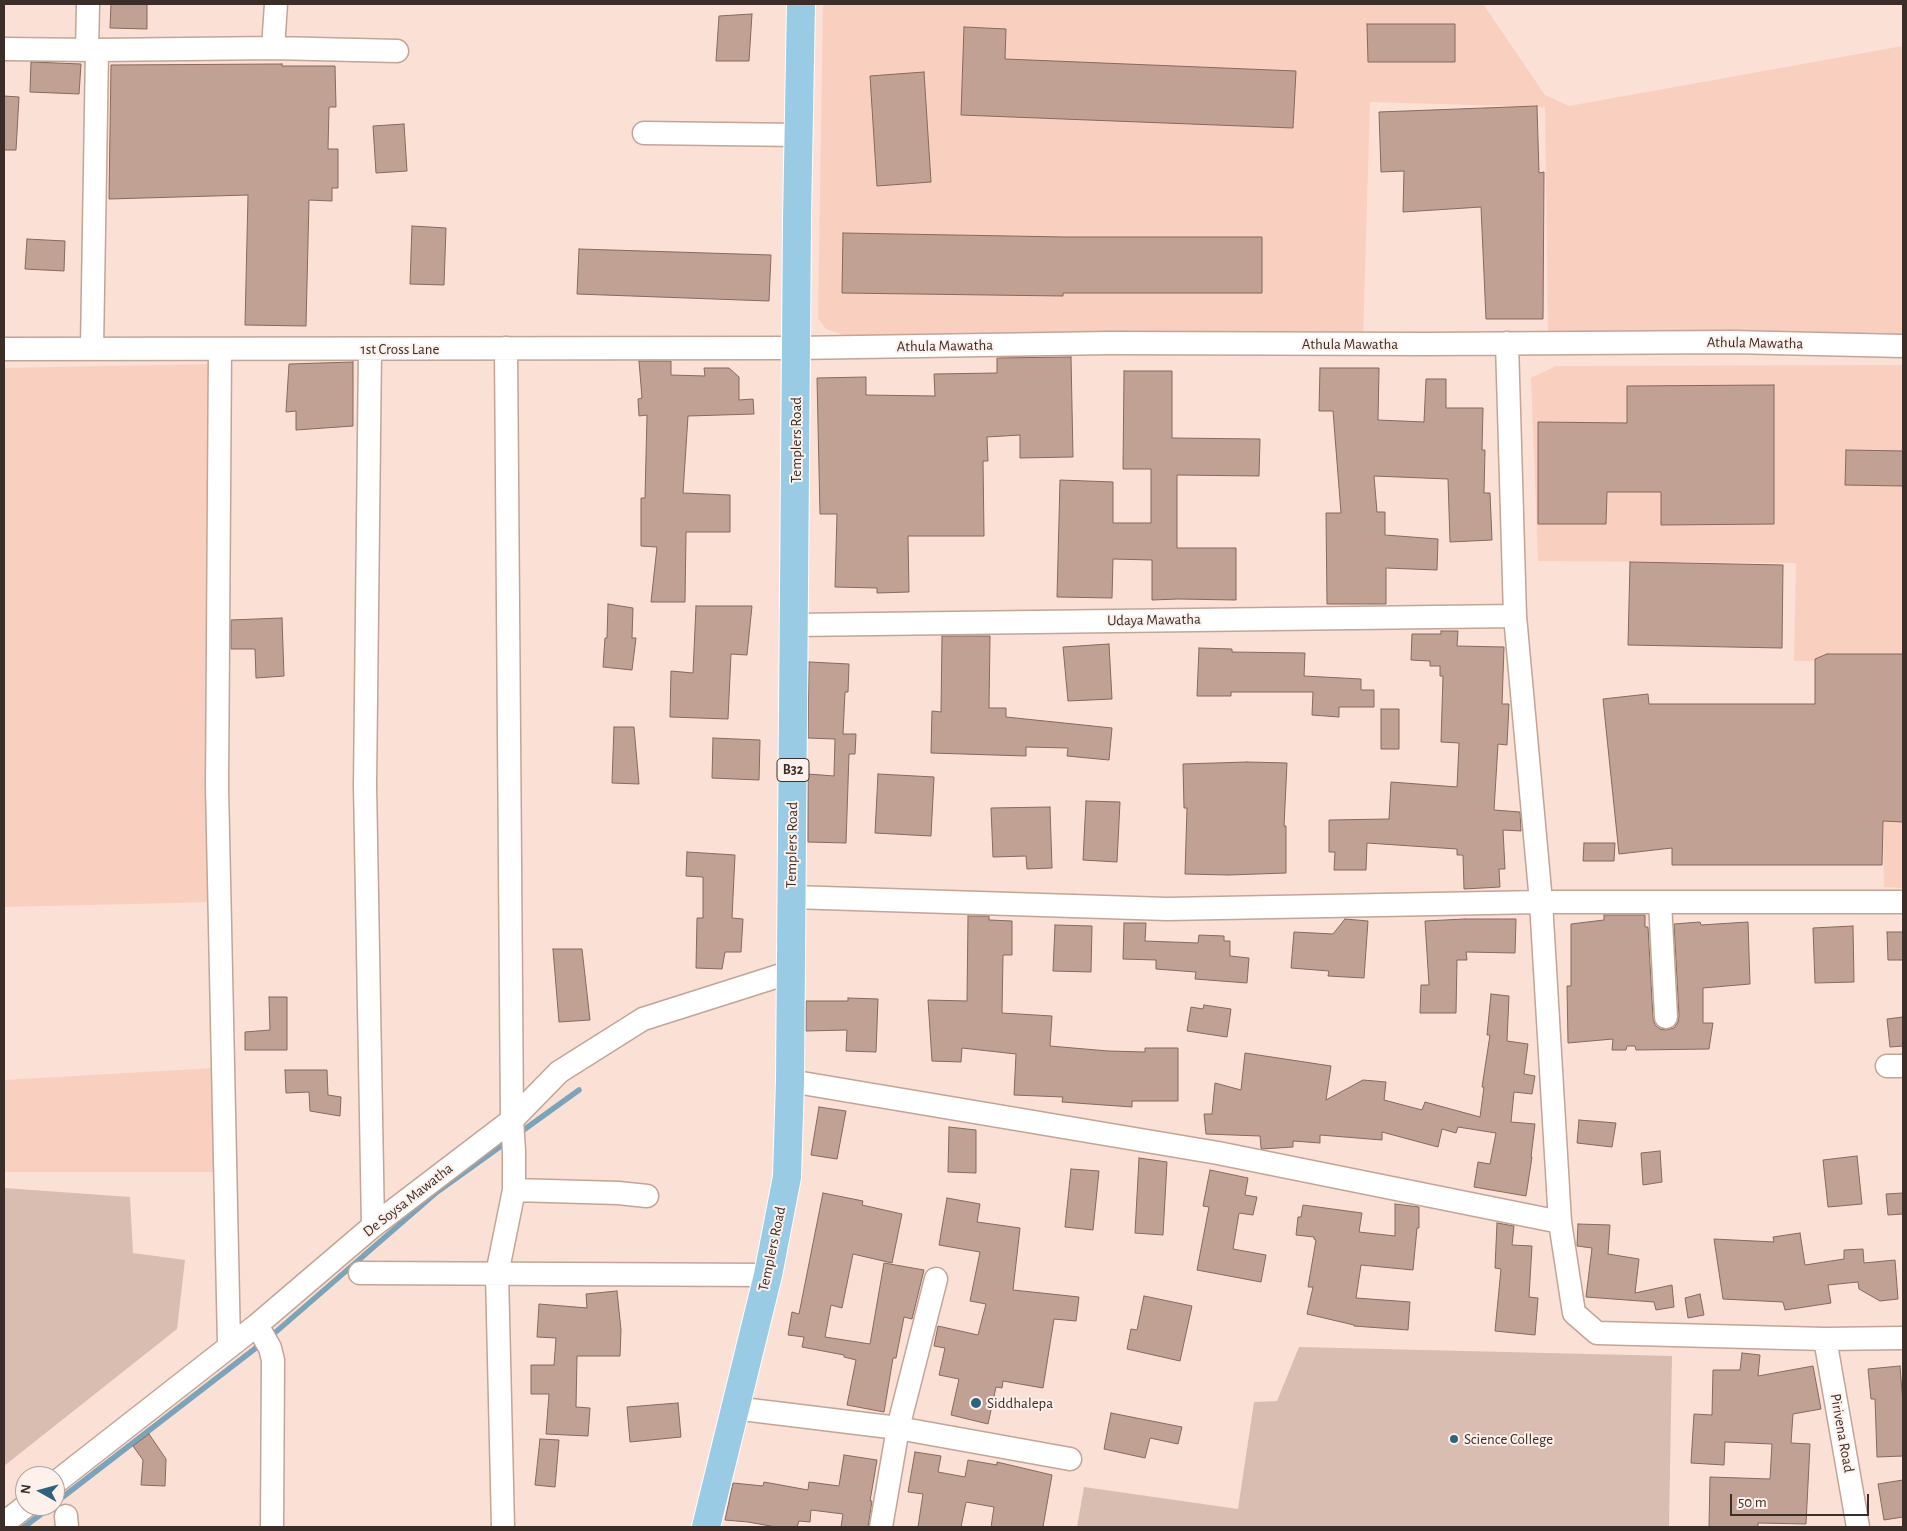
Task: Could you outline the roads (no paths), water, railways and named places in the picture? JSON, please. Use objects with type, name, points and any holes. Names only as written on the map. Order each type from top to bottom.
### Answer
[{"type":"main road","name":"Templers Road","points":[[706,1527],[768,1275],[787,1177],[790,1081],[798,135],[801,4]]},
{"type":"street","points":[[88,4],[92,50],[92,348]]},
{"type":"street","points":[[273,48],[276,4]]},
{"type":"street","points":[[4,48],[92,50],[273,48],[397,51]]},
{"type":"street","points":[[644,133],[798,135]]},
{"type":"street","name":"Athula Mawatha","points":[[796,348],[1110,343],[1426,344],[1731,342],[1903,346]]},
{"type":"street","points":[[1507,343],[1515,616],[1541,902],[1560,1222],[1574,1313],[1596,1333],[1825,1339],[1903,1338]]},
{"type":"street","points":[[503,1527],[497,1274],[514,1190],[506,348]]},
{"type":"street","name":"1st Cross Lane","points":[[4,349],[796,348]]},
{"type":"street","points":[[220,349],[217,786],[229,1345]]},
{"type":"street","points":[[370,349],[365,785],[373,1226]]},
{"type":"street","name":"Udaya Mawatha","points":[[794,624],[1515,616]]},
{"type":"street","points":[[792,897],[1167,909],[1541,902],[1903,902]]},
{"type":"street","points":[[1660,902],[1666,1017]]},
{"type":"street","name":"De Soysa Mawatha","points":[[65,1475],[229,1345],[264,1336],[373,1226],[513,1134],[559,1072],[643,1019],[791,972]]},
{"type":"street","points":[[790,1081],[1218,1153],[1560,1222]]},
{"type":"street","points":[[514,1190],[618,1193],[647,1196]]},
{"type":"street","points":[[360,1273],[768,1275]]},
{"type":"street","points":[[881,1527],[898,1428],[936,1279]]},
{"type":"street","points":[[264,1336],[273,1360],[272,1527]]},
{"type":"street","name":"Pirivena Road","points":[[1825,1339],[1858,1527]]},
{"type":"street","points":[[734,1408],[898,1428],[1070,1459]]},
{"type":"street","points":[[4,1524],[15,1515]]},
{"type":"waterway","points":[[518,1134],[579,1090]]},
{"type":"waterway","points":[[270,1337],[437,1192],[508,1141]]},
{"type":"waterway","points":[[65,1495],[261,1344]]},
{"type":"waterway","points":[[24,1527],[39,1516]]},
{"type":"place","name":"Siddhalepa","points":[[976,1403]]},
{"type":"place","name":"Science College","points":[[1454,1439]]}]
